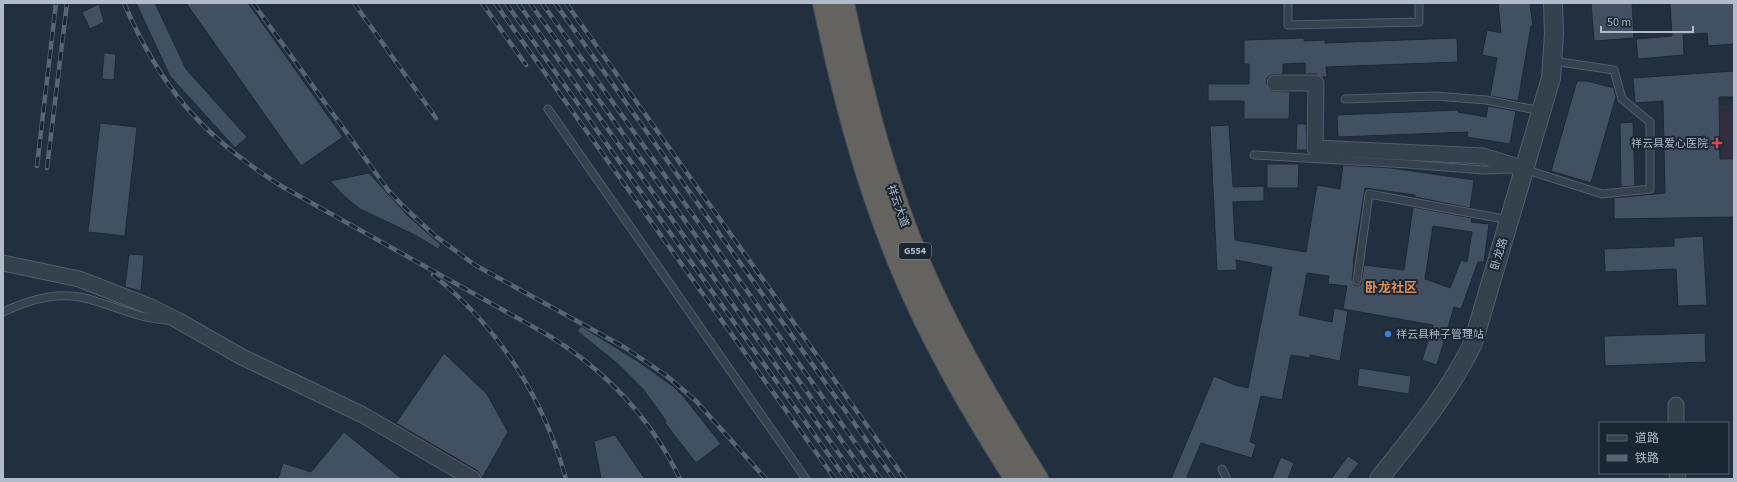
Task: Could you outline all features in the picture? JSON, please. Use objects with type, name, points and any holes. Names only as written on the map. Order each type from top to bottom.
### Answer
[{"type":"highway","name":"祥云大道","points":[[824,3],[852,122],[877,203],[902,270],[940,349],[965,395],[1016,479]]},
{"type":"highway","name":"祥云大道","points":[[843,3],[869,117],[897,205],[919,263],[953,334],[981,386],[1037,479]]},
{"type":"street","name":"卧龙路","points":[[1379,479],[1447,389],[1462,364],[1480,323],[1551,78],[1553,61],[1553,3]]},
{"type":"street","points":[[1275,83],[1316,83],[1315,148],[1482,156],[1525,169]]},
{"type":"street","points":[[3,263],[78,279],[151,307],[242,357],[363,415],[473,479]]},
{"type":"street","points":[[1676,405],[1676,422]]},
{"type":"lane","points":[[1288,3],[1288,25],[1419,22],[1419,3]]},
{"type":"lane","points":[[1254,155],[1482,170],[1525,169],[1602,194],[1650,189],[1650,122],[1622,100],[1614,70],[1553,61]]},
{"type":"lane","points":[[1345,99],[1450,97],[1486,100],[1542,111]]},
{"type":"lane","points":[[548,109],[806,479]]},
{"type":"lane","points":[[1357,281],[1369,194],[1510,220]]},
{"type":"lane","points":[[3,312],[38,298],[67,295],[94,301],[142,316],[162,320],[177,320]]},
{"type":"lane","points":[[1222,469],[1227,479]]},
{"type":"shaded area","name":"祥云县爱心医院","points":[[1700,105],[1734,105],[1734,181],[1700,181]]},
{"type":"building","points":[[136,3],[155,3],[186,69],[247,137],[235,148],[170,76]]},
{"type":"building","points":[[186,3],[248,3],[343,137],[301,166]]},
{"type":"building","points":[[1498,3],[1530,3],[1533,26],[1531,26],[1518,101],[1490,96],[1497,58],[1482,55],[1487,30],[1501,33]]},
{"type":"building","points":[[1591,3],[1632,3],[1634,38],[1594,41]]},
{"type":"building","points":[[1670,3],[1734,3],[1734,44],[1708,46],[1707,33],[1683,35],[1684,55],[1638,59],[1636,39],[1672,36]]},
{"type":"building","points":[[99,4],[104,22],[90,29],[82,12]]},
{"type":"building","points":[[1304,38],[1304,41],[1325,40],[1325,43],[1457,38],[1458,62],[1326,67],[1327,77],[1322,77],[1316,74],[1305,74],[1305,63],[1283,64],[1283,74],[1271,75],[1267,78],[1266,83],[1271,91],[1290,92],[1289,119],[1244,119],[1244,101],[1208,101],[1208,84],[1249,84],[1249,64],[1244,64],[1244,40]]},
{"type":"building","points":[[104,53],[116,54],[114,80],[102,79]]},
{"type":"building","points":[[1734,71],[1734,97],[1719,97],[1720,159],[1734,159],[1734,217],[1614,219],[1614,198],[1665,193],[1663,101],[1635,103],[1633,78]]},
{"type":"building","points":[[1577,81],[1587,81],[1614,88],[1616,97],[1591,183],[1551,171]]},
{"type":"building","points":[[1488,106],[1516,111],[1510,144],[1467,137],[1468,132],[1338,137],[1337,115],[1458,110],[1458,112],[1486,117]]},
{"type":"building","points":[[1633,122],[1635,186],[1621,187],[1620,123]]},
{"type":"building","points":[[100,123],[137,127],[125,236],[88,232]]},
{"type":"building","points":[[1297,124],[1306,124],[1307,150],[1296,150]]},
{"type":"building","points":[[1229,125],[1233,187],[1264,186],[1264,201],[1233,202],[1235,240],[1306,252],[1317,185],[1340,189],[1343,165],[1391,168],[1474,180],[1470,208],[1415,197],[1415,195],[1365,188],[1353,263],[1352,280],[1354,285],[1357,286],[1361,284],[1364,265],[1404,270],[1413,207],[1472,218],[1471,222],[1489,224],[1484,262],[1478,262],[1461,309],[1454,307],[1437,365],[1422,360],[1433,325],[1343,309],[1347,286],[1328,284],[1329,276],[1307,273],[1299,315],[1332,322],[1334,308],[1348,311],[1340,361],[1310,355],[1310,358],[1291,355],[1282,400],[1261,396],[1250,442],[1256,444],[1252,458],[1201,443],[1186,479],[1171,479],[1214,376],[1235,385],[1248,388],[1272,267],[1236,260],[1237,270],[1217,271],[1210,126]],"holes":[[[1433,226],[1472,232],[1467,262],[1461,260],[1450,288],[1425,279]]]},
{"type":"building","points":[[1267,164],[1299,164],[1298,188],[1267,188]]},
{"type":"building","points":[[369,173],[407,215],[441,245],[438,249],[415,235],[360,209],[344,196],[330,181]]},
{"type":"building","points":[[1703,236],[1707,305],[1678,306],[1676,269],[1605,272],[1604,249],[1674,246],[1674,238]]},
{"type":"building","points":[[129,254],[144,255],[141,291],[125,287]]},
{"type":"building","points":[[581,326],[639,362],[674,387],[683,396],[721,444],[696,463],[665,423],[666,421],[643,389],[618,364],[577,331]]},
{"type":"building","points":[[1705,333],[1706,362],[1605,366],[1604,336]]},
{"type":"building","points":[[444,353],[487,394],[508,432],[482,478],[478,471],[396,423]]},
{"type":"building","points":[[1359,368],[1411,376],[1409,394],[1357,386]]},
{"type":"building","points":[[344,432],[402,479],[278,479],[283,463],[311,472]]},
{"type":"building","points":[[615,435],[645,479],[601,479],[594,441]]},
{"type":"building","points":[[1348,456],[1359,463],[1347,479],[1331,479]]},
{"type":"building","points":[[1281,457],[1294,463],[1288,479],[1272,479]]},
{"type":"railway","points":[[37,166],[56,3]]},
{"type":"railway","points":[[47,168],[67,3]]},
{"type":"railway","points":[[124,3],[138,34],[169,86],[207,129],[230,149],[283,187],[546,334],[567,348],[606,379],[624,397],[655,436],[680,479]]},
{"type":"railway","points":[[253,3],[388,190],[434,235],[475,265],[624,347],[667,376],[696,401],[766,479]]},
{"type":"railway","points":[[354,3],[436,118]]},
{"type":"railway","points":[[482,3],[526,65]]},
{"type":"railway","points":[[495,3],[835,479]]},
{"type":"railway","points":[[506,3],[846,479]]},
{"type":"railway","points":[[518,3],[857,479]]},
{"type":"railway","points":[[530,3],[869,479]]},
{"type":"railway","points":[[542,3],[881,479]]},
{"type":"railway","points":[[555,3],[894,479]]},
{"type":"railway","points":[[566,3],[905,479]]},
{"type":"railway","points":[[433,275],[457,295],[479,318],[516,366],[532,393],[545,421],[557,449],[566,479]]},
{"type":"place","name":"祥云县爱心医院","points":[[1717,143]]},
{"type":"place","name":"祥云县种子管理站","points":[[1388,334]]},
{"type":"district","name":"卧龙社区","points":[[1391,288]]}]
